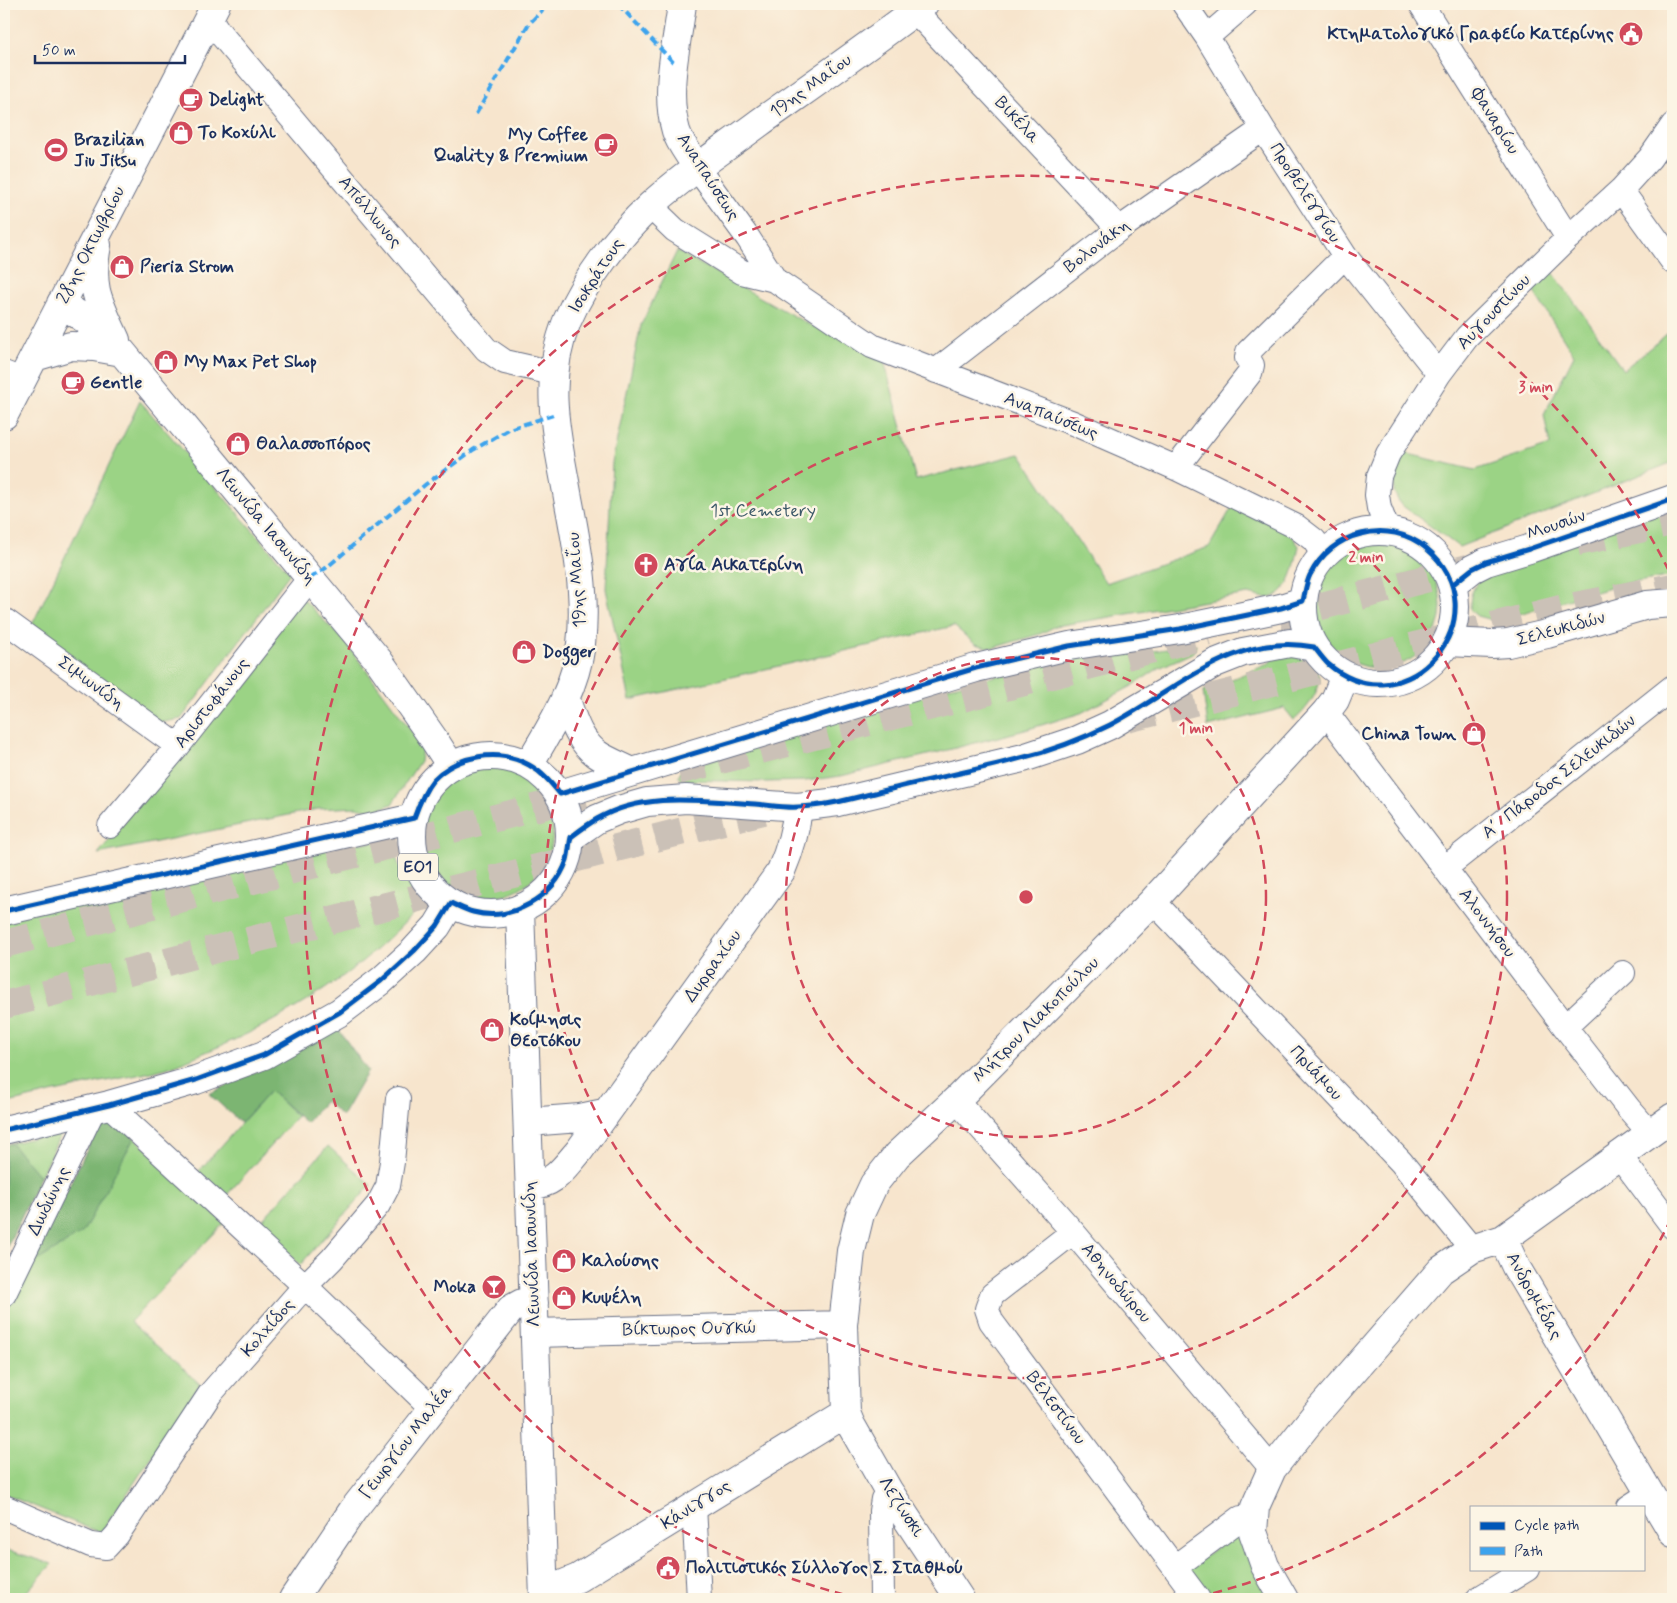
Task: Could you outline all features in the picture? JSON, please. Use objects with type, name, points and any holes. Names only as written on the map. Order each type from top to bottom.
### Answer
[{"type":"main road","name":"Αναπαύσεως","points":[[682,4],[670,94],[671,110],[677,133],[698,168]]},
{"type":"main road","name":"19ης Μαΐου","points":[[698,168],[919,7]]},
{"type":"main road","name":"28ης Οκτωβρίου","points":[[4,415],[20,370],[62,302],[213,11]]},
{"type":"main road","name":"Ισοκράτους","points":[[553,415],[553,372],[559,345],[568,320],[583,291],[622,236],[650,206],[698,168]]},
{"type":"main road","points":[[101,225],[94,262],[93,283],[99,304],[122,352]]},
{"type":"main road","name":"Λεωνίδα Ιασωνίδη","points":[[62,302],[86,320],[122,352],[379,661],[451,766]]},
{"type":"main road","points":[[20,370],[71,346],[94,347],[122,352]]},
{"type":"main road","name":"19ης Μαΐου","points":[[529,764],[566,700],[579,654],[582,623],[580,574],[553,415]]},
{"type":"main road","name":"Μουσών","points":[[1452,585],[1472,569],[1486,562],[1673,499]]},
{"type":"main road","points":[[1370,531],[1388,532],[1405,536],[1421,544],[1434,555],[1452,585],[1455,604],[1453,623],[1447,642],[1429,665],[1417,674],[1403,680],[1374,684],[1345,676],[1327,664],[1314,647],[1307,632],[1303,617],[1303,601],[1310,576],[1324,555],[1337,544],[1353,536],[1370,531]]},
{"type":"main road","points":[[560,794],[976,668],[1069,646],[1180,629],[1280,608],[1303,601]]},
{"type":"main road","name":"Σελευκιδών","points":[[1447,642],[1508,643],[1647,606],[1673,603]]},
{"type":"main road","points":[[571,837],[597,819],[647,802],[686,799],[798,807],[838,802],[1023,758],[1077,740],[1110,725],[1215,662],[1243,652],[1290,643],[1314,647]]},
{"type":"main road","name":"Μήτρου Λιακοπούλου","points":[[846,1413],[843,1325],[851,1251],[860,1214],[874,1184],[898,1155],[956,1100],[1153,901],[1326,712],[1335,700],[1345,676]]},
{"type":"main road","points":[[566,700],[575,726],[583,739],[597,754],[632,772]]},
{"type":"main road","name":"ΕΟ1","points":[[490,755],[510,757],[529,764],[546,777],[560,794],[570,822],[571,837],[567,860],[556,881],[540,898],[520,909],[497,914],[473,912],[451,903],[432,888],[418,867],[412,842],[414,818],[421,798],[434,780],[451,766],[469,758],[490,755]]},
{"type":"main road","name":"Δυρραχίου","points":[[530,1186],[543,1184],[557,1177],[579,1150],[781,871],[791,847],[798,807]]},
{"type":"main road","points":[[4,911],[414,818]]},
{"type":"main road","name":"ΕΟ1","points":[[4,1130],[196,1080],[264,1055],[340,1012],[381,981],[414,951],[437,926],[451,903]]},
{"type":"main road","name":"Λεωνίδα Ιασωνίδη","points":[[520,909],[544,1596]]},
{"type":"main road","points":[[528,1122],[580,1118],[604,1113]]},
{"type":"main road","name":"Ανδρομέδας","points":[[1673,1117],[1503,1239],[1639,1501],[1673,1533]]},
{"type":"main road","points":[[1284,1599],[1265,1566],[1253,1532],[1255,1507],[1272,1469],[1315,1415],[1441,1270],[1472,1249],[1503,1239]]},
{"type":"main road","name":"Γεωργίου Μαλέα","points":[[293,1599],[353,1510],[511,1309],[522,1303],[534,1303]]},
{"type":"main road","name":"Βίκτωρος Ουγκώ","points":[[535,1332],[843,1325]]},
{"type":"main road","name":"Λεζίνσκι","points":[[846,1413],[888,1490],[960,1599]]},
{"type":"main road","name":"Κάνιγγος","points":[[544,1596],[578,1578],[846,1413]]},
{"type":"street","name":"Προβελεγγίου","points":[[1184,4],[1207,37],[1263,129],[1345,256],[1439,374]]},
{"type":"street","points":[[1207,37],[1245,4]]},
{"type":"street","name":"Φαναρίου","points":[[1421,4],[1568,238]]},
{"type":"street","name":"Βικέλα","points":[[919,7],[1118,229]]},
{"type":"street","name":"Απόλλωνος","points":[[213,11],[219,32],[486,349],[505,362],[553,372]]},
{"type":"street","name":"Αυγουστίνου","points":[[1388,532],[1379,508],[1377,495],[1379,476],[1388,454],[1439,374],[1467,337],[1568,238],[1621,190],[1650,158],[1673,126]]},
{"type":"street","name":"Βολονάκη","points":[[936,371],[1118,229],[1263,129]]},
{"type":"street","name":"Αναπαύσεως","points":[[698,168],[748,238],[775,280]]},
{"type":"street","points":[[1621,190],[1673,262]]},
{"type":"street","name":"Αναπαύσεως","points":[[650,206],[675,230],[742,272],[775,280],[872,346],[1073,423],[1176,468],[1297,527],[1314,540],[1324,555]]},
{"type":"street","points":[[1176,468],[1250,373],[1252,365],[1247,358],[1248,352],[1345,256]]},
{"type":"street","name":"Αριστοφάνους","points":[[110,826],[178,746],[310,578]]},
{"type":"street","name":"Σιμωνίδη","points":[[4,620],[178,746]]},
{"type":"street","name":"Α΄ Πάροδος Σελευκιδών","points":[[1445,868],[1673,687]]},
{"type":"street","name":"Αλοννήσου","points":[[1326,712],[1565,1027],[1650,1133]]},
{"type":"street","name":"Πριάμου","points":[[1153,901],[1400,1162],[1472,1249]]},
{"type":"street","points":[[1565,1027],[1623,973]]},
{"type":"street","name":"Κολχίδος","points":[[4,1507],[91,1545],[106,1547],[117,1535],[210,1394],[378,1205],[388,1186],[398,1099]]},
{"type":"street","name":"Αθηνοδώρου","points":[[956,1100],[1073,1232],[1272,1469]]},
{"type":"street","points":[[102,1106],[305,1286],[432,1408]]},
{"type":"street","name":"Δωδώνης","points":[[4,1294],[102,1106]]},
{"type":"street","points":[[1619,1155],[1673,1227]]},
{"type":"street","name":"Βελεστίνου","points":[[1073,1232],[992,1295],[987,1309],[991,1321],[1198,1599]]},
{"type":"street","points":[[882,1599],[881,1511],[888,1490]]},
{"type":"street","points":[[694,1506],[699,1599]]},
{"type":"street","points":[[1175,1568],[1241,1518],[1254,1519]]},
{"type":"street","points":[[1478,1599],[1525,1570]]},
{"type":"green space","name":"1st Cemetery","points":[[677,251],[808,324],[883,357],[916,480],[1020,454],[1106,583],[1209,547],[1235,502],[1290,533],[1299,546],[1287,585],[1276,596],[1268,598],[1248,594],[1056,626],[1040,634],[992,648],[975,644],[954,626],[630,700],[606,589],[612,463],[641,325]]},
{"type":"green space","points":[[1552,271],[1623,370],[1673,329],[1673,462],[1459,547],[1400,504],[1394,492],[1395,470],[1404,453],[1475,470],[1550,445],[1544,415],[1574,355],[1532,289]]},
{"type":"green space","points":[[140,401],[290,573],[181,719],[159,723],[30,629]]},
{"type":"green space","points":[[1673,504],[1673,576],[1620,585],[1495,621],[1477,616],[1470,610],[1472,592],[1483,577]]},
{"type":"green space","points":[[1379,544],[1403,549],[1423,562],[1436,582],[1441,606],[1436,630],[1423,650],[1403,663],[1379,668],[1355,663],[1335,650],[1322,630],[1317,606],[1322,582],[1335,562],[1355,549]]},
{"type":"green space","points":[[302,598],[346,643],[413,733],[422,748],[420,761],[392,804],[374,811],[356,807],[318,809],[98,854]]},
{"type":"green space","points":[[1196,645],[1192,653],[1159,668],[1132,686],[1081,713],[944,751],[841,776],[805,781],[681,780],[678,776],[681,771],[836,713],[1078,657],[1119,652],[1140,653]]},
{"type":"green space","points":[[1280,651],[1311,656],[1319,675],[1318,687],[1312,700],[1303,712],[1294,720],[1284,708],[1208,727],[1203,691],[1268,664]]},
{"type":"green space","points":[[487,765],[500,766],[512,770],[534,784],[548,806],[552,818],[552,844],[548,856],[534,878],[512,892],[500,896],[487,897],[474,896],[462,892],[440,878],[426,856],[422,844],[421,831],[422,818],[426,806],[440,784],[462,770],[474,766]]},
{"type":"green space","points":[[389,839],[402,873],[423,903],[376,950],[323,990],[266,1024],[172,1066],[4,1104],[4,919],[355,843],[369,843]]},
{"type":"green space","points":[[336,1026],[368,1071],[342,1116],[325,1101],[306,1123],[270,1091],[241,1123],[209,1094],[269,1065]]},
{"type":"green space","points":[[270,1091],[297,1116],[225,1197],[198,1172]]},
{"type":"green space","points":[[115,1119],[224,1223],[130,1322],[200,1384],[101,1533],[4,1494],[4,1314],[95,1134]]},
{"type":"green space","points":[[115,1119],[134,1138],[83,1232],[28,1267],[95,1134]]},
{"type":"green space","points":[[62,1131],[4,1253],[4,1145]]},
{"type":"green space","points":[[11,1143],[40,1177],[4,1253],[4,1146]]},
{"type":"green space","points":[[328,1146],[371,1185],[300,1265],[257,1226]]},
{"type":"green space","points":[[1241,1529],[1269,1599],[1207,1599],[1186,1570]]},
{"type":"green space","points":[[4,1549],[52,1564],[20,1599],[4,1599]]},
{"type":"tunnel","points":[[1577,542],[1673,522]]},
{"type":"tunnel","points":[[1279,617],[1479,565]]},
{"type":"tunnel","points":[[1127,719],[1560,609],[1673,587]]},
{"type":"tunnel","points":[[678,771],[1208,635]]},
{"type":"tunnel","points":[[4,944],[585,795]]},
{"type":"tunnel","points":[[4,1005],[216,949],[775,808]]},
{"type":"marked path","points":[[476,114],[528,25],[548,4]]},
{"type":"marked path","points":[[618,4],[674,63]]},
{"type":"marked path","points":[[310,578],[326,568],[426,484],[473,450],[509,429],[553,415]]},
{"type":"cycle path","points":[[1452,585],[1472,569],[1486,562],[1673,499]]},
{"type":"cycle path","points":[[4,911],[414,818],[424,793],[433,780],[443,771],[466,760],[492,756],[517,760],[529,765],[542,774],[560,794],[976,668],[1069,646],[1180,629],[1281,608],[1303,601],[1314,567],[1331,548],[1353,536],[1370,532],[1404,535],[1426,548],[1448,575],[1455,603],[1451,631],[1436,656],[1415,674],[1388,683],[1358,681],[1328,664],[1314,647],[1285,644],[1257,648],[1231,656],[1206,668],[1134,712],[1077,740],[1005,762],[822,805],[787,807],[715,801],[674,800],[634,804],[615,810],[594,821],[571,837],[567,860],[561,874],[542,896],[516,910],[502,913],[487,914],[473,912],[451,903],[437,926],[414,951],[381,981],[340,1012],[264,1055],[196,1080],[109,1105],[4,1130]]},
{"type":"place","name":"Κτηματολογικό Γραφείο Κατερίνης","points":[[1631,34]]},
{"type":"place","name":"Delight","points":[[191,100]]},
{"type":"place","name":"Το Κοχύλι","points":[[181,133]]},
{"type":"place","name":"My Coffee Quality & Premium","points":[[606,145]]},
{"type":"place","name":"Brazilian Jiu Jitsu","points":[[56,150]]},
{"type":"place","name":"Pieria Strom","points":[[122,267]]},
{"type":"place","name":"My Max Pet Shop","points":[[166,362]]},
{"type":"place","name":"Gentle","points":[[73,383]]},
{"type":"place","name":"Θαλασσοπόρος","points":[[238,444]]},
{"type":"place","name":"Αγία Αικατερίνη","points":[[646,565]]},
{"type":"place","name":"Dogger","points":[[524,652]]},
{"type":"place","name":"China Town","points":[[1474,734]]},
{"type":"place","name":"Κοίμησις Θεοτόκου","points":[[492,1030]]},
{"type":"place","name":"Καλούσης","points":[[564,1261]]},
{"type":"place","name":"Moka","points":[[494,1287]]},
{"type":"place","name":"Κυψέλη","points":[[564,1298]]},
{"type":"place","name":"Πολιτιστικός Σύλλογος Σ. Σταθμού","points":[[668,1568]]}]
